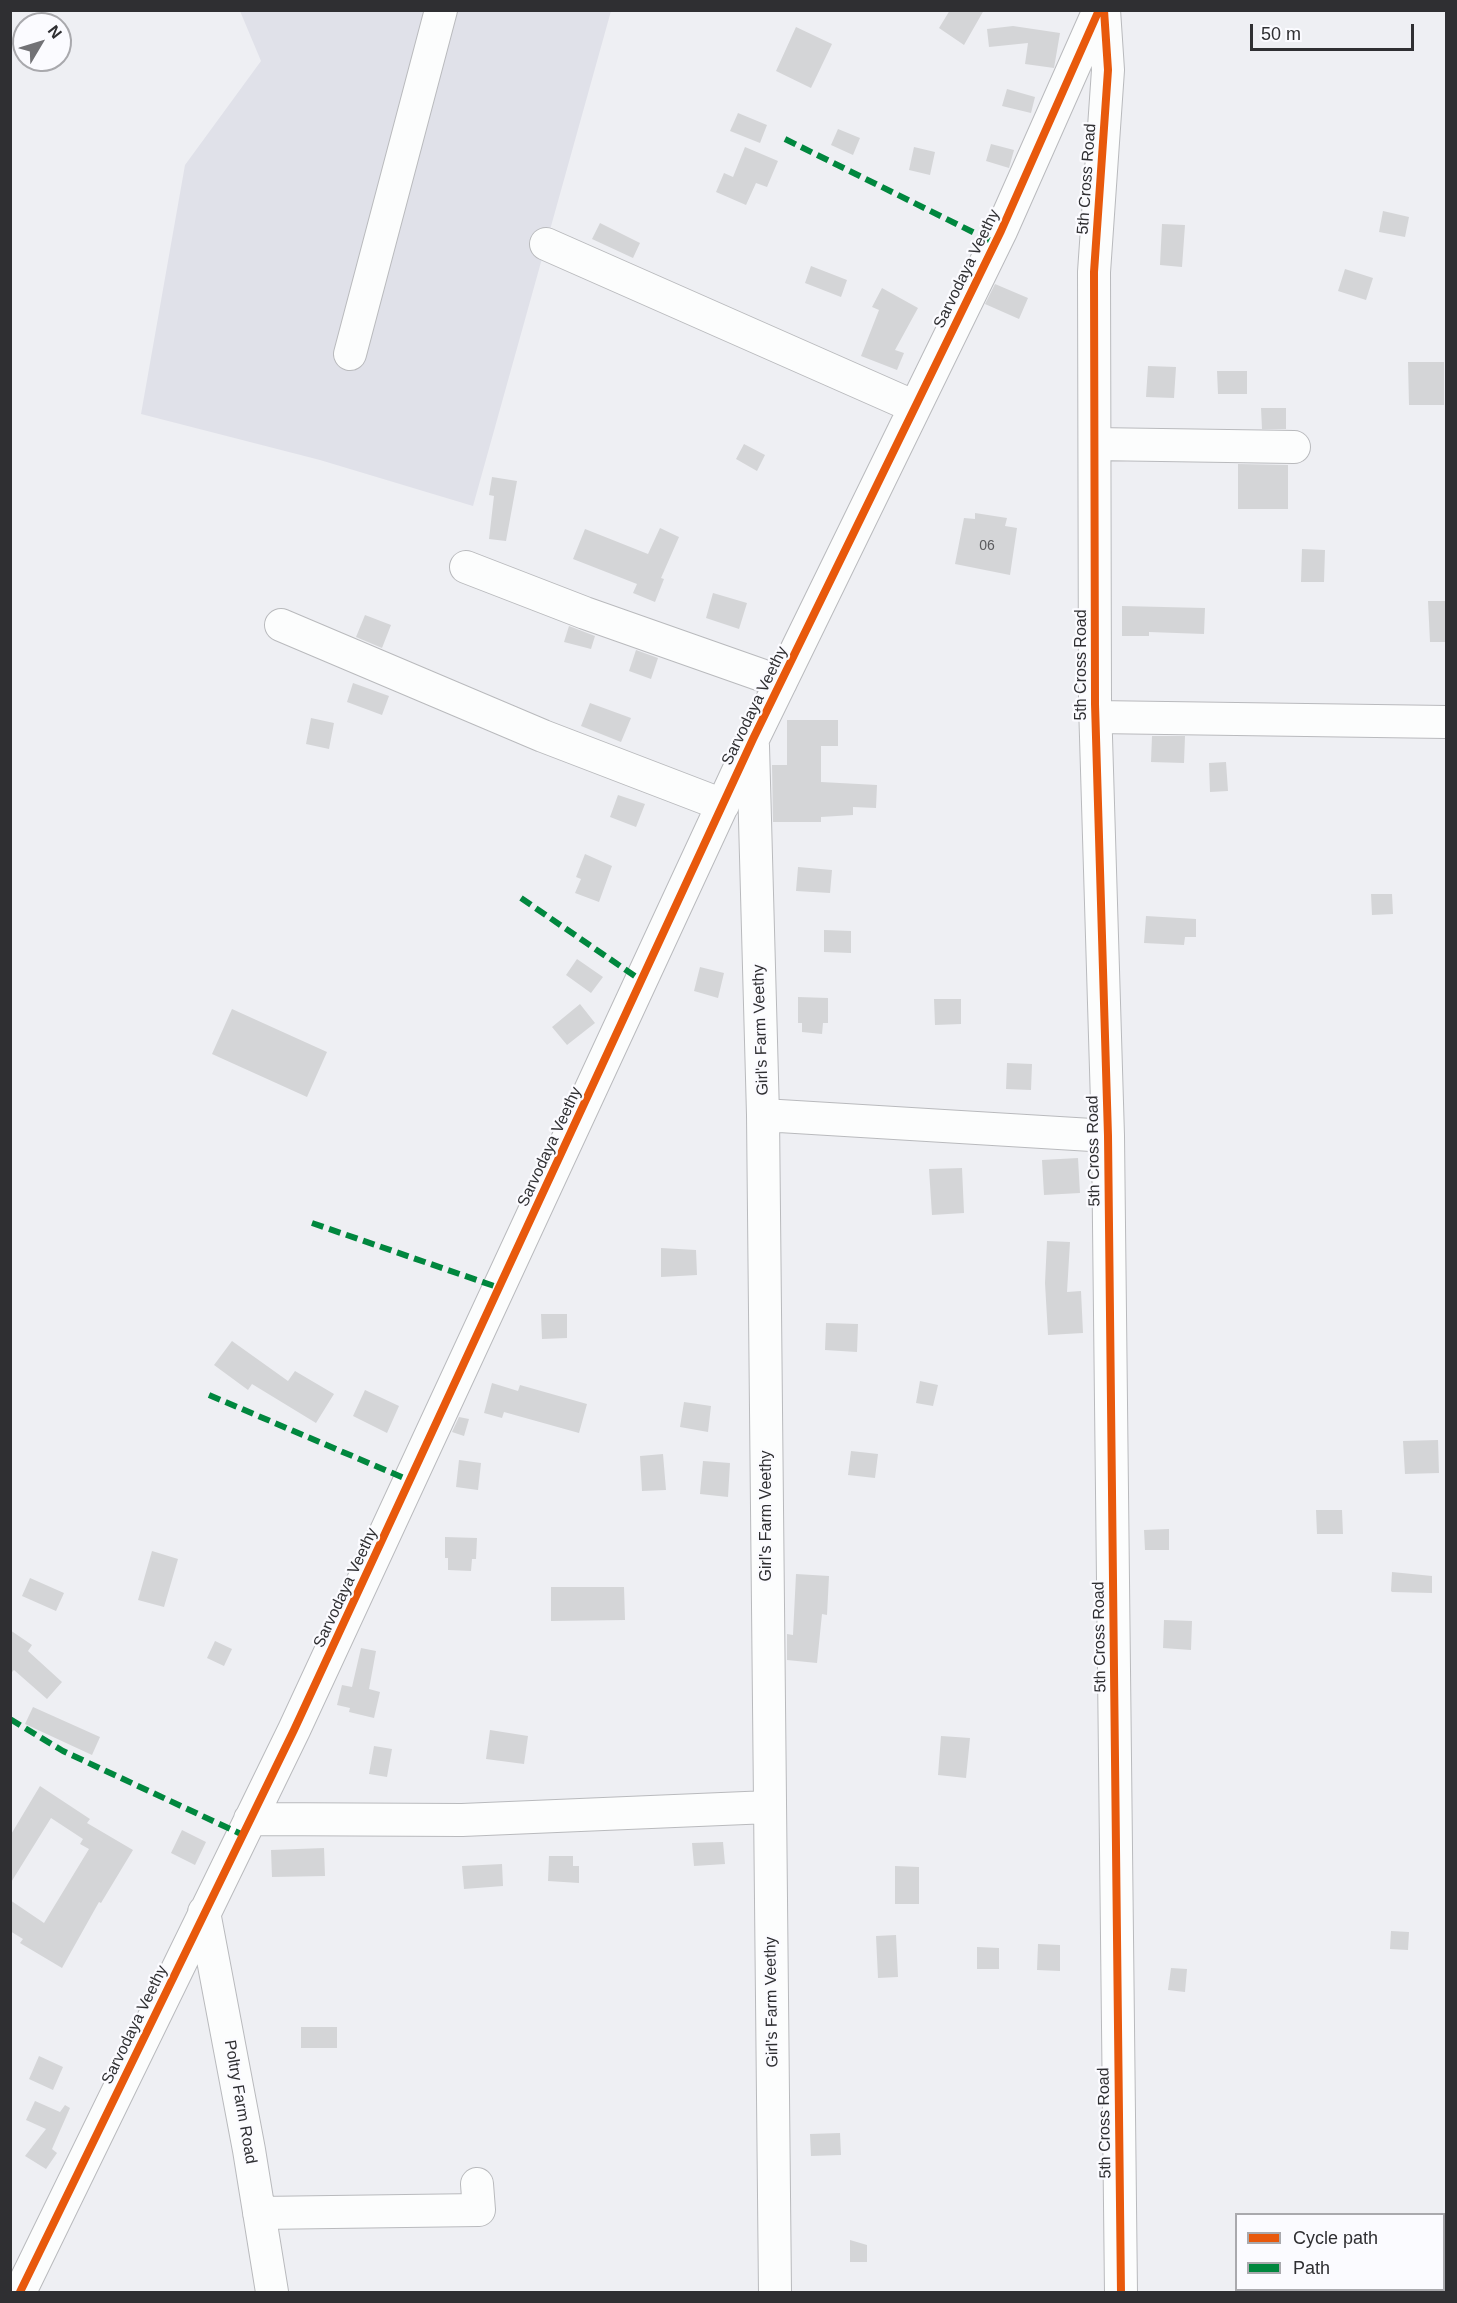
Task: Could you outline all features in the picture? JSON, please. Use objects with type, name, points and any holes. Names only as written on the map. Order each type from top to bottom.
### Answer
[{"type":"street","points":[[350,354],[441,10]]},
{"type":"street","name":"Sarvodaya Veethy","points":[[20,2292],[411,1481],[753,739],[1001,231],[1099,10]]},
{"type":"street","name":"5th Cross Road","points":[[1104,10],[1108,70],[1094,272],[1096,717],[1108,1136],[1121,2292]]},
{"type":"street","points":[[546,244],[915,407]]},
{"type":"street","points":[[1095,444],[1293,447]]},
{"type":"street","points":[[466,567],[585,613],[781,682]]},
{"type":"street","points":[[281,625],[543,736],[723,805]]},
{"type":"street","points":[[1096,717],[1446,722]]},
{"type":"street","name":"Girl's Farm Veethy","points":[[753,739],[763,1115],[775,2292]]},
{"type":"street","points":[[763,1115],[1108,1136]]},
{"type":"street","points":[[250,1819],[462,1820],[769,1807]]},
{"type":"street","name":"Poltry Farm Road","points":[[204,1912],[272,2292]]},
{"type":"street","points":[[259,2213],[479,2210],[477,2184]]},
{"type":"shaded area","points":[[240,11],[611,11],[473,506],[320,460],[141,414],[185,165],[261,61]]},
{"type":"building","points":[[950,10],[984,10],[964,45],[939,28]]},
{"type":"building","points":[[1013,26],[1060,33],[1054,68],[1025,64],[1028,43],[989,47],[987,29]]},
{"type":"building","points":[[796,27],[832,44],[811,88],[776,71]]},
{"type":"building","points":[[1007,89],[1035,97],[1031,113],[1002,106]]},
{"type":"building","points":[[738,113],[767,125],[760,143],[730,131]]},
{"type":"building","points":[[838,129],[860,138],[853,155],[831,145]]},
{"type":"building","points":[[991,144],[1014,150],[1009,168],[986,161]]},
{"type":"building","points":[[745,147],[778,161],[767,187],[756,183],[746,205],[716,192],[724,173],[733,177]]},
{"type":"building","points":[[914,147],[935,152],[930,175],[909,170]]},
{"type":"building","points":[[1383,211],[1409,217],[1405,237],[1379,232]]},
{"type":"building","points":[[600,223],[640,243],[633,258],[592,239]]},
{"type":"building","points":[[1162,224],[1185,225],[1182,267],[1160,265]]},
{"type":"building","points":[[811,266],[847,280],[841,297],[805,283]]},
{"type":"building","points":[[1345,269],[1373,278],[1366,300],[1338,291]]},
{"type":"building","points":[[995,284],[1028,298],[1019,319],[985,304]]},
{"type":"building","points":[[882,288],[918,308],[895,350],[904,353],[897,370],[861,356],[879,310],[872,307]]},
{"type":"building","points":[[1408,362],[1444,362],[1444,405],[1409,405]]},
{"type":"building","points":[[1148,366],[1176,367],[1174,398],[1146,397]]},
{"type":"building","points":[[1217,371],[1247,371],[1247,394],[1218,394]]},
{"type":"building","points":[[1261,408],[1286,408],[1286,429],[1262,429]]},
{"type":"building","points":[[744,444],[765,455],[757,471],[736,459]]},
{"type":"building","points":[[1238,464],[1288,465],[1288,509],[1238,509]]},
{"type":"building","points":[[492,477],[517,481],[506,541],[489,539],[494,496],[489,495]]},
{"type":"building","points":[[975,513],[1007,518],[1005,526],[1017,528],[1010,575],[955,564],[964,518],[975,519]]},
{"type":"building","points":[[660,528],[679,537],[661,578],[664,579],[655,602],[633,593],[637,584],[573,559],[585,529],[648,554]]},
{"type":"building","points":[[1302,549],[1325,550],[1324,582],[1301,582]]},
{"type":"building","points":[[713,593],[747,603],[739,629],[706,618]]},
{"type":"building","points":[[1428,601],[1446,601],[1446,642],[1430,642]]},
{"type":"building","points":[[1122,606],[1205,608],[1204,634],[1149,632],[1149,636],[1122,636]]},
{"type":"building","points":[[365,615],[391,625],[382,648],[356,637]]},
{"type":"building","points":[[569,626],[595,636],[591,649],[564,642]]},
{"type":"building","points":[[636,650],[658,658],[651,679],[629,671]]},
{"type":"building","points":[[353,683],[389,696],[382,715],[347,702]]},
{"type":"building","points":[[590,703],[631,718],[621,742],[581,726]]},
{"type":"building","points":[[311,718],[334,723],[329,749],[306,744]]},
{"type":"building","points":[[787,720],[838,720],[838,746],[821,746],[821,782],[877,785],[876,808],[853,807],[853,815],[821,817],[821,822],[773,822],[772,765],[787,765]]},
{"type":"building","points":[[1152,736],[1185,736],[1184,763],[1151,762]]},
{"type":"building","points":[[1226,762],[1228,791],[1210,792],[1209,763]]},
{"type":"building","points":[[618,795],[645,804],[636,827],[610,817]]},
{"type":"building","points":[[585,854],[612,866],[599,902],[575,893],[581,879],[576,877]]},
{"type":"building","points":[[798,867],[832,870],[830,893],[796,891]]},
{"type":"building","points":[[1371,894],[1392,894],[1393,914],[1372,915]]},
{"type":"building","points":[[1146,916],[1196,919],[1196,937],[1185,937],[1184,945],[1144,943]]},
{"type":"building","points":[[824,930],[851,931],[851,953],[824,952]]},
{"type":"building","points":[[577,959],[603,977],[591,993],[566,975]]},
{"type":"building","points":[[700,967],[724,973],[718,998],[694,991]]},
{"type":"building","points":[[798,997],[828,998],[828,1023],[823,1023],[822,1034],[802,1032],[802,1023],[798,1023]]},
{"type":"building","points":[[934,999],[961,999],[961,1024],[935,1025]]},
{"type":"building","points":[[580,1004],[595,1023],[567,1045],[552,1027]]},
{"type":"building","points":[[232,1009],[327,1052],[307,1097],[212,1054]]},
{"type":"building","points":[[1007,1063],[1032,1064],[1031,1090],[1006,1089]]},
{"type":"building","points":[[1078,1158],[1080,1193],[1044,1195],[1042,1160]]},
{"type":"building","points":[[962,1168],[964,1213],[932,1215],[929,1169]]},
{"type":"building","points":[[1047,1241],[1070,1242],[1067,1292],[1081,1291],[1083,1333],[1048,1335],[1045,1283]]},
{"type":"building","points":[[661,1248],[696,1250],[697,1275],[661,1277]]},
{"type":"building","points":[[541,1314],[567,1314],[567,1338],[542,1339]]},
{"type":"building","points":[[826,1323],[858,1324],[857,1352],[825,1350]]},
{"type":"building","points":[[232,1341],[288,1381],[295,1371],[334,1394],[316,1423],[252,1384],[248,1390],[214,1365]]},
{"type":"building","points":[[920,1381],[938,1385],[933,1406],[916,1403]]},
{"type":"building","points":[[492,1383],[518,1391],[520,1385],[587,1404],[579,1433],[504,1412],[502,1418],[484,1413]]},
{"type":"building","points":[[365,1390],[399,1406],[387,1433],[353,1416]]},
{"type":"building","points":[[684,1402],[711,1406],[708,1432],[680,1427]]},
{"type":"building","points":[[459,1417],[469,1419],[464,1436],[452,1432]]},
{"type":"building","points":[[1438,1440],[1439,1473],[1405,1474],[1403,1441]]},
{"type":"building","points":[[851,1451],[878,1454],[875,1478],[848,1475]]},
{"type":"building","points":[[663,1454],[666,1490],[642,1491],[640,1456]]},
{"type":"building","points":[[459,1460],[481,1463],[478,1490],[456,1487]]},
{"type":"building","points":[[703,1461],[730,1463],[728,1497],[700,1494]]},
{"type":"building","points":[[1316,1510],[1342,1510],[1343,1534],[1317,1534]]},
{"type":"building","points":[[1169,1529],[1169,1550],[1145,1550],[1144,1530]]},
{"type":"building","points":[[445,1537],[477,1538],[476,1559],[472,1559],[471,1571],[448,1570],[448,1558],[445,1558]]},
{"type":"building","points":[[152,1551],[178,1559],[164,1607],[138,1600]]},
{"type":"building","points":[[1392,1572],[1432,1576],[1432,1593],[1392,1592]]},
{"type":"building","points":[[796,1574],[829,1576],[827,1615],[822,1614],[817,1663],[787,1660],[787,1634],[793,1635]]},
{"type":"building","points":[[30,1578],[64,1593],[56,1611],[22,1596]]},
{"type":"building","points":[[551,1587],[624,1587],[625,1620],[551,1621]]},
{"type":"building","points":[[1164,1620],[1192,1621],[1191,1650],[1163,1648]]},
{"type":"building","points":[[10,1630],[32,1645],[28,1651],[62,1682],[47,1699],[14,1670],[10,1674]]},
{"type":"building","points":[[215,1641],[232,1649],[224,1666],[207,1658]]},
{"type":"building","points":[[361,1648],[376,1651],[369,1689],[380,1692],[374,1718],[349,1712],[350,1708],[337,1705],[342,1685],[352,1687]]},
{"type":"building","points":[[33,1707],[100,1737],[92,1755],[25,1724]]},
{"type":"building","points":[[490,1730],[528,1736],[524,1764],[486,1759]]},
{"type":"building","points":[[941,1736],[970,1738],[966,1778],[938,1775]]},
{"type":"building","points":[[374,1746],[392,1749],[387,1777],[369,1774]]},
{"type":"building","points":[[40,1786],[90,1819],[87,1823],[133,1850],[101,1903],[99,1902],[62,1968],[20,1943],[23,1939],[10,1931],[10,1900],[44,1923],[89,1849],[80,1844],[83,1839],[51,1818],[10,1884],[10,1836]]},
{"type":"building","points":[[182,1830],[206,1842],[195,1865],[171,1853]]},
{"type":"building","points":[[723,1842],[725,1864],[694,1866],[692,1843]]},
{"type":"building","points":[[324,1848],[325,1876],[272,1877],[271,1850]]},
{"type":"building","points":[[549,1856],[573,1856],[573,1866],[579,1866],[579,1883],[548,1881]]},
{"type":"building","points":[[502,1864],[503,1886],[464,1889],[462,1866]]},
{"type":"building","points":[[895,1866],[919,1867],[919,1904],[895,1904]]},
{"type":"building","points":[[1391,1931],[1409,1932],[1408,1950],[1390,1949]]},
{"type":"building","points":[[896,1935],[898,1977],[878,1978],[876,1936]]},
{"type":"building","points":[[1038,1944],[1060,1945],[1060,1971],[1037,1970]]},
{"type":"building","points":[[977,1947],[999,1948],[999,1969],[977,1969]]},
{"type":"building","points":[[1171,1968],[1187,1969],[1185,1992],[1168,1990]]},
{"type":"building","points":[[301,2027],[337,2027],[337,2048],[301,2048]]},
{"type":"building","points":[[39,2056],[63,2067],[53,2090],[29,2079]]},
{"type":"building","points":[[35,2101],[60,2112],[65,2105],[70,2108],[52,2149],[57,2153],[46,2169],[25,2156],[46,2129],[26,2120]]},
{"type":"building","points":[[840,2133],[841,2155],[811,2156],[810,2134]]},
{"type":"building","points":[[850,2240],[867,2245],[867,2262],[850,2262]]},
{"type":"marked path","points":[[785,139],[995,243]]},
{"type":"marked path","points":[[521,898],[642,981]]},
{"type":"marked path","points":[[312,1223],[500,1288]]},
{"type":"marked path","points":[[209,1395],[411,1481]]},
{"type":"marked path","points":[[10,1719],[63,1751],[241,1834]]},
{"type":"cycle path","points":[[20,2292],[294,1730],[753,739],[1001,231],[1099,10]]},
{"type":"cycle path","points":[[1104,10],[1108,70],[1094,272],[1095,704],[1108,1136],[1121,2292]]}]
